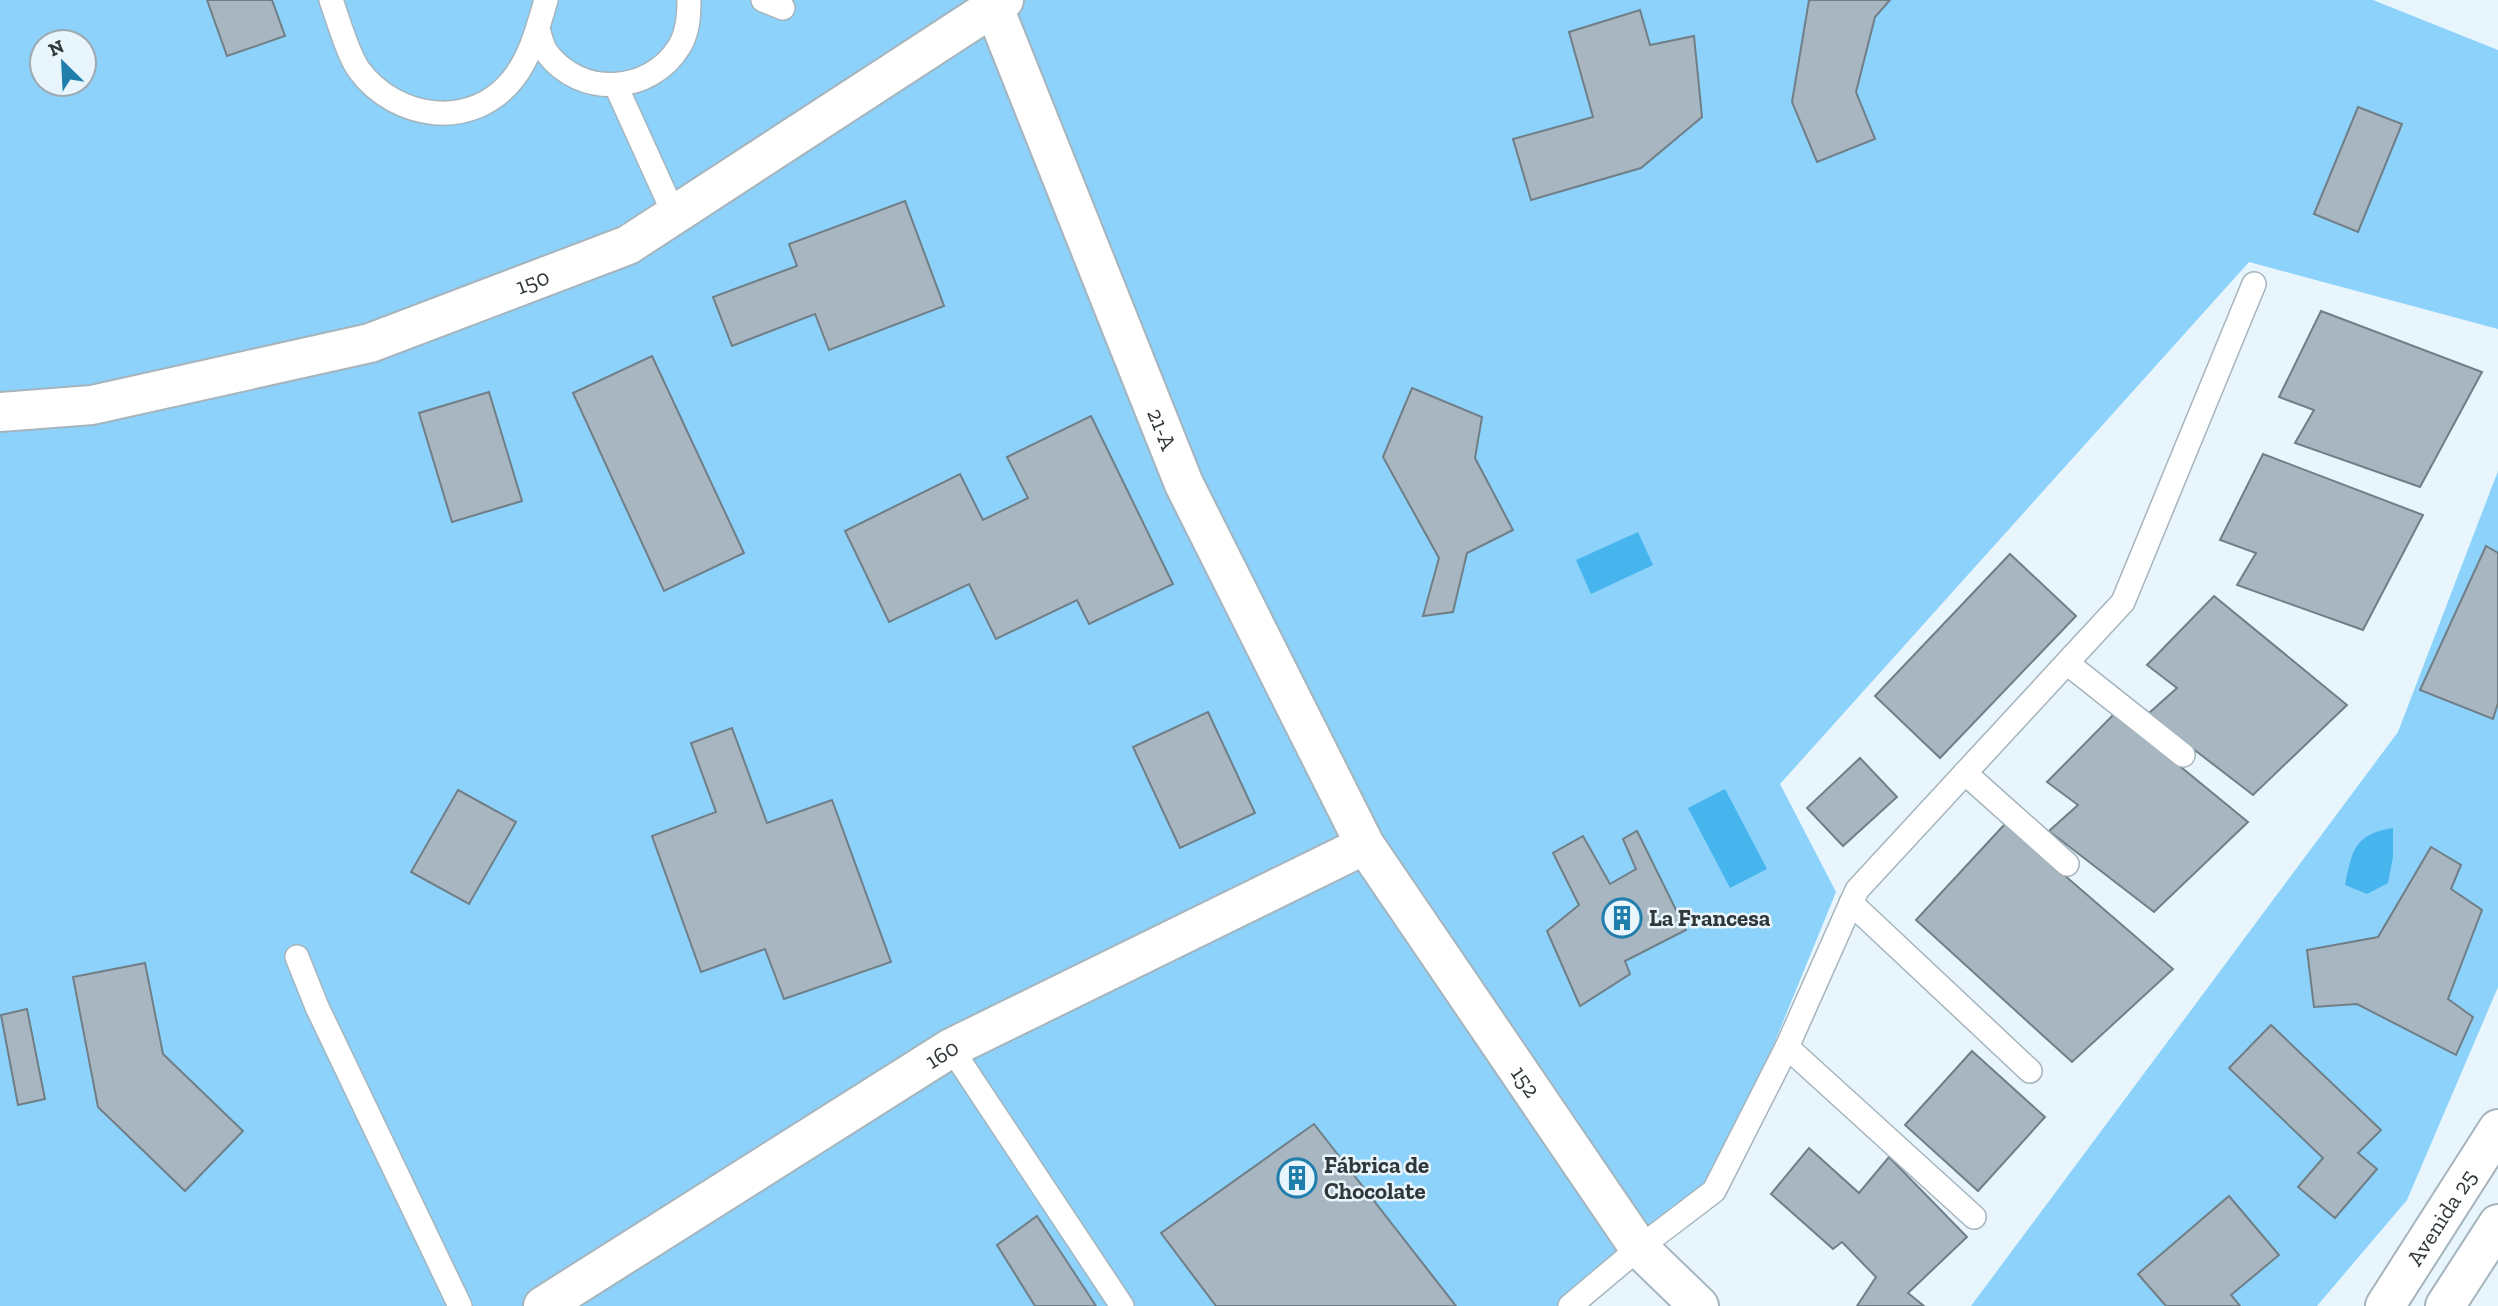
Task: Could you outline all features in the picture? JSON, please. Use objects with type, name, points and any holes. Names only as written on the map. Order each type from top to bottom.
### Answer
[{"type":"street","name":"150","points":[[0,412],[92,405],[370,343],[628,244],[996,2]]},
{"type":"street","name":"21-A","points":[[996,2],[1184,484],[1365,845]]},
{"type":"street","name":"160","points":[[543,1306],[951,1048],[1365,845]]},
{"type":"street","name":"152","points":[[1365,845],[1639,1248],[1699,1306]]},
{"type":"street","name":"Avenida 25","points":[[2385,1306],[2498,1129]]},
{"type":"street","points":[[2445,1306],[2498,1224]]},
{"type":"lane","points":[[331,0],[358,68],[379,92],[405,107],[433,114],[463,111],[490,100],[512,80],[528,55],[547,0]]},
{"type":"lane","points":[[538,28],[546,51],[564,71],[591,83],[616,86],[642,80],[664,65],[680,46],[689,22],[689,0]]},
{"type":"lane","points":[[616,86],[674,214]]},
{"type":"lane","points":[[1570,1306],[1639,1248],[1714,1191],[1787,1047],[1857,890],[2123,602],[2254,284]]},
{"type":"lane","points":[[2067,663],[2183,755]]},
{"type":"lane","points":[[1965,772],[2067,864]]},
{"type":"lane","points":[[1851,904],[2030,1071]]},
{"type":"lane","points":[[297,957],[317,1007],[460,1306]]},
{"type":"lane","points":[[1787,1047],[1974,1217]]},
{"type":"lane","points":[[951,1048],[1122,1306]]},
{"type":"shaded area","points":[[0,0],[2373,0],[2498,50],[2498,329],[2249,262],[1780,784],[1836,892],[1714,1191],[1562,1306],[0,1306]]},
{"type":"shaded area","points":[[2498,471],[2498,987],[2407,1200],[2317,1306],[1971,1306],[2398,732]]},
{"type":"shaded area","points":[[1638,532],[1653,565],[1591,594],[1576,560]]},
{"type":"shaded area","points":[[1725,789],[1767,869],[1730,888],[1688,808]]},
{"type":"shaded area","points":[[2393,828],[2393,857],[2388,883],[2367,894],[2345,885],[2357,846],[2370,835]]},
{"type":"building","points":[[207,0],[272,0],[285,36],[227,56]]},
{"type":"building","points":[[1809,0],[1890,0],[1875,17],[1856,92],[1875,139],[1817,162],[1792,102]]},
{"type":"building","points":[[1640,10],[1650,45],[1694,36],[1702,117],[1641,168],[1531,200],[1513,139],[1593,117],[1569,32]]},
{"type":"building","points":[[2358,107],[2402,124],[2358,232],[2314,214]]},
{"type":"building","points":[[905,201],[944,306],[829,350],[815,314],[732,346],[713,297],[797,266],[789,244]]},
{"type":"building","points":[[2321,311],[2482,372],[2420,487],[2295,443],[2314,410],[2279,397]]},
{"type":"building","points":[[652,356],[744,553],[664,591],[573,393]]},
{"type":"building","points":[[1412,388],[1482,417],[1475,458],[1513,530],[1467,553],[1453,612],[1423,616],[1439,558],[1383,457]]},
{"type":"building","points":[[489,392],[522,501],[452,522],[419,413]]},
{"type":"building","points":[[1091,416],[1173,584],[1089,624],[1077,600],[996,639],[969,584],[889,622],[845,531],[960,474],[983,520],[1028,498],[1007,457]]},
{"type":"building","points":[[2263,454],[2423,515],[2363,630],[2237,585],[2256,553],[2220,540]]},
{"type":"building","points":[[2486,546],[2498,553],[2498,703],[2493,719],[2420,690]]},
{"type":"building","points":[[2010,554],[2076,616],[1940,758],[1875,696]]},
{"type":"building","points":[[2214,596],[2347,705],[2253,795],[2148,714],[2177,688],[2147,665]]},
{"type":"building","points":[[1208,712],[1255,813],[1180,848],[1133,747]]},
{"type":"building","points":[[2115,713],[2248,822],[2154,912],[2049,831],[2078,805],[2047,782]]},
{"type":"building","points":[[732,728],[767,823],[832,800],[891,962],[784,999],[765,949],[701,972],[652,836],[716,812],[691,743]]},
{"type":"building","points":[[1860,758],[1897,797],[1843,846],[1807,808]]},
{"type":"building","points":[[458,790],[516,822],[469,904],[411,872]]},
{"type":"building","points":[[2005,824],[2173,969],[2072,1062],[1916,920]]},
{"type":"building","name":"La Francesa","points":[[1637,831],[1686,930],[1625,961],[1630,974],[1580,1006],[1547,931],[1579,905],[1553,853],[1583,836],[1610,884],[1636,869],[1623,839]]},
{"type":"building","points":[[2431,847],[2461,865],[2451,889],[2482,910],[2448,999],[2473,1017],[2456,1055],[2357,1004],[2314,1007],[2307,950],[2378,937]]},
{"type":"building","points":[[145,963],[163,1054],[243,1131],[185,1191],[98,1107],[73,977]]},
{"type":"building","points":[[27,1009],[45,1099],[18,1105],[1,1015]]},
{"type":"building","points":[[2271,1025],[2381,1130],[2358,1153],[2377,1169],[2335,1218],[2298,1187],[2323,1158],[2229,1068]]},
{"type":"building","points":[[1972,1051],[2045,1117],[1978,1191],[1905,1125]]},
{"type":"building","name":"Fábrica de Chocolate","points":[[1314,1124],[1456,1306],[1216,1306],[1161,1233]]},
{"type":"building","points":[[1809,1148],[1859,1193],[1889,1157],[1967,1237],[1908,1293],[1924,1306],[1857,1306],[1876,1277],[1842,1242],[1833,1249],[1771,1194]]},
{"type":"building","points":[[2229,1196],[2279,1255],[2231,1295],[2240,1306],[2166,1306],[2138,1274]]},
{"type":"building","points":[[1037,1216],[1096,1306],[1035,1306],[997,1245]]},
{"type":"place","name":"La Francesa","points":[[1622,918]]},
{"type":"place","name":"Fábrica de Chocolate","points":[[1297,1178]]}]
